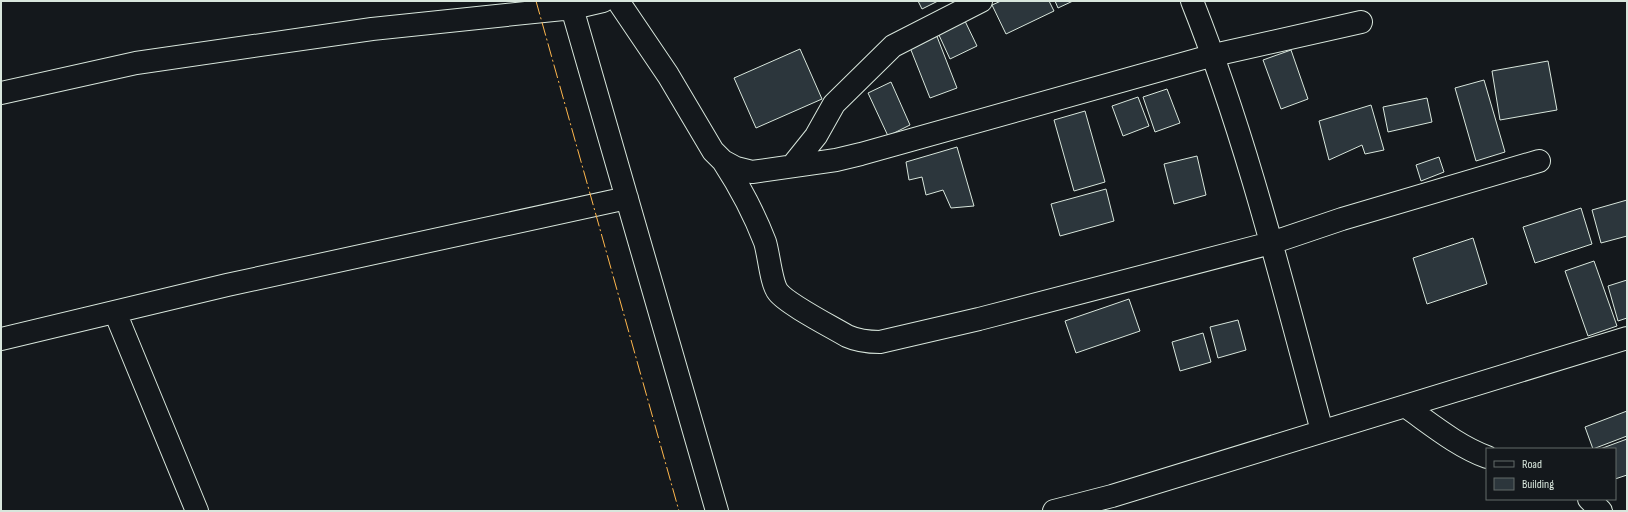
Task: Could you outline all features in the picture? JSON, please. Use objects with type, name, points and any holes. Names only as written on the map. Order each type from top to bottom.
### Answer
[{"type":"street","points":[[1,93],[136,63],[372,29],[603,1]]},
{"type":"street","points":[[618,1],[668,75],[713,151],[723,161],[736,180],[765,242],[774,282],[778,292],[791,302],[847,336],[861,341],[880,342],[979,319],[1271,243],[1342,219],[1539,161]]},
{"type":"street","points":[[792,166],[816,136],[834,104],[893,46],[981,1]]},
{"type":"street","points":[[1192,1],[1214,55],[1271,243],[1322,431]]},
{"type":"street","points":[[571,5],[717,511]]},
{"type":"street","points":[[723,161],[736,168],[752,172],[836,160],[1214,55],[1361,22]]},
{"type":"street","points":[[1,339],[227,284],[627,198]]},
{"type":"street","points":[[115,312],[196,511]]},
{"type":"street","points":[[1054,511],[1112,496],[1627,338]]},
{"type":"street","points":[[1405,406],[1476,453],[1486,457]]},
{"type":"street","points":[[1590,500],[1601,511]]},
{"type":"building","points":[[918,1],[938,1],[922,9]]},
{"type":"building","points":[[1001,1],[1049,1],[1054,11],[1006,34],[992,5]]},
{"type":"building","points":[[1055,1],[1073,1],[1058,8]]},
{"type":"building","points":[[965,21],[977,46],[950,59],[938,33]]},
{"type":"building","points":[[936,34],[957,88],[930,98],[909,45]]},
{"type":"building","points":[[800,49],[822,99],[756,128],[734,78]]},
{"type":"building","points":[[1291,50],[1308,99],[1281,109],[1263,60]]},
{"type":"building","points":[[1548,61],[1557,110],[1500,120],[1492,71]]},
{"type":"building","points":[[1484,80],[1505,152],[1476,161],[1455,88]]},
{"type":"building","points":[[891,82],[910,125],[888,136],[868,93]]},
{"type":"building","points":[[1167,89],[1180,123],[1155,132],[1143,97]]},
{"type":"building","points":[[1138,97],[1149,126],[1123,136],[1112,106]]},
{"type":"building","points":[[1427,98],[1432,122],[1388,132],[1383,107]]},
{"type":"building","points":[[1371,105],[1384,150],[1365,154],[1362,145],[1329,160],[1319,121]]},
{"type":"building","points":[[1085,111],[1105,182],[1074,191],[1054,120]]},
{"type":"building","points":[[957,147],[974,206],[951,208],[943,190],[926,195],[922,177],[909,180],[906,162]]},
{"type":"building","points":[[1197,156],[1206,195],[1174,204],[1164,164]]},
{"type":"building","points":[[1439,157],[1444,172],[1421,181],[1416,165]]},
{"type":"building","points":[[1106,189],[1114,221],[1060,236],[1051,204]]},
{"type":"building","points":[[1627,200],[1627,236],[1601,243],[1592,210]]},
{"type":"building","points":[[1581,208],[1592,244],[1535,263],[1523,227]]},
{"type":"building","points":[[1473,238],[1487,284],[1427,304],[1413,258]]},
{"type":"building","points":[[1594,261],[1617,326],[1588,336],[1565,271]]},
{"type":"building","points":[[1627,280],[1627,318],[1618,321],[1608,286]]},
{"type":"building","points":[[1129,299],[1140,331],[1076,353],[1065,321]]},
{"type":"building","points":[[1238,320],[1246,350],[1218,358],[1210,327]]},
{"type":"building","points":[[1203,333],[1211,362],[1180,371],[1172,342]]},
{"type":"building","points":[[1627,411],[1627,436],[1596,448],[1593,448],[1585,427]]},
{"type":"building","points":[[1627,439],[1627,475],[1616,479],[1616,448],[1603,448]]},
{"type":"power","points":[[536,1],[679,511]]}]
